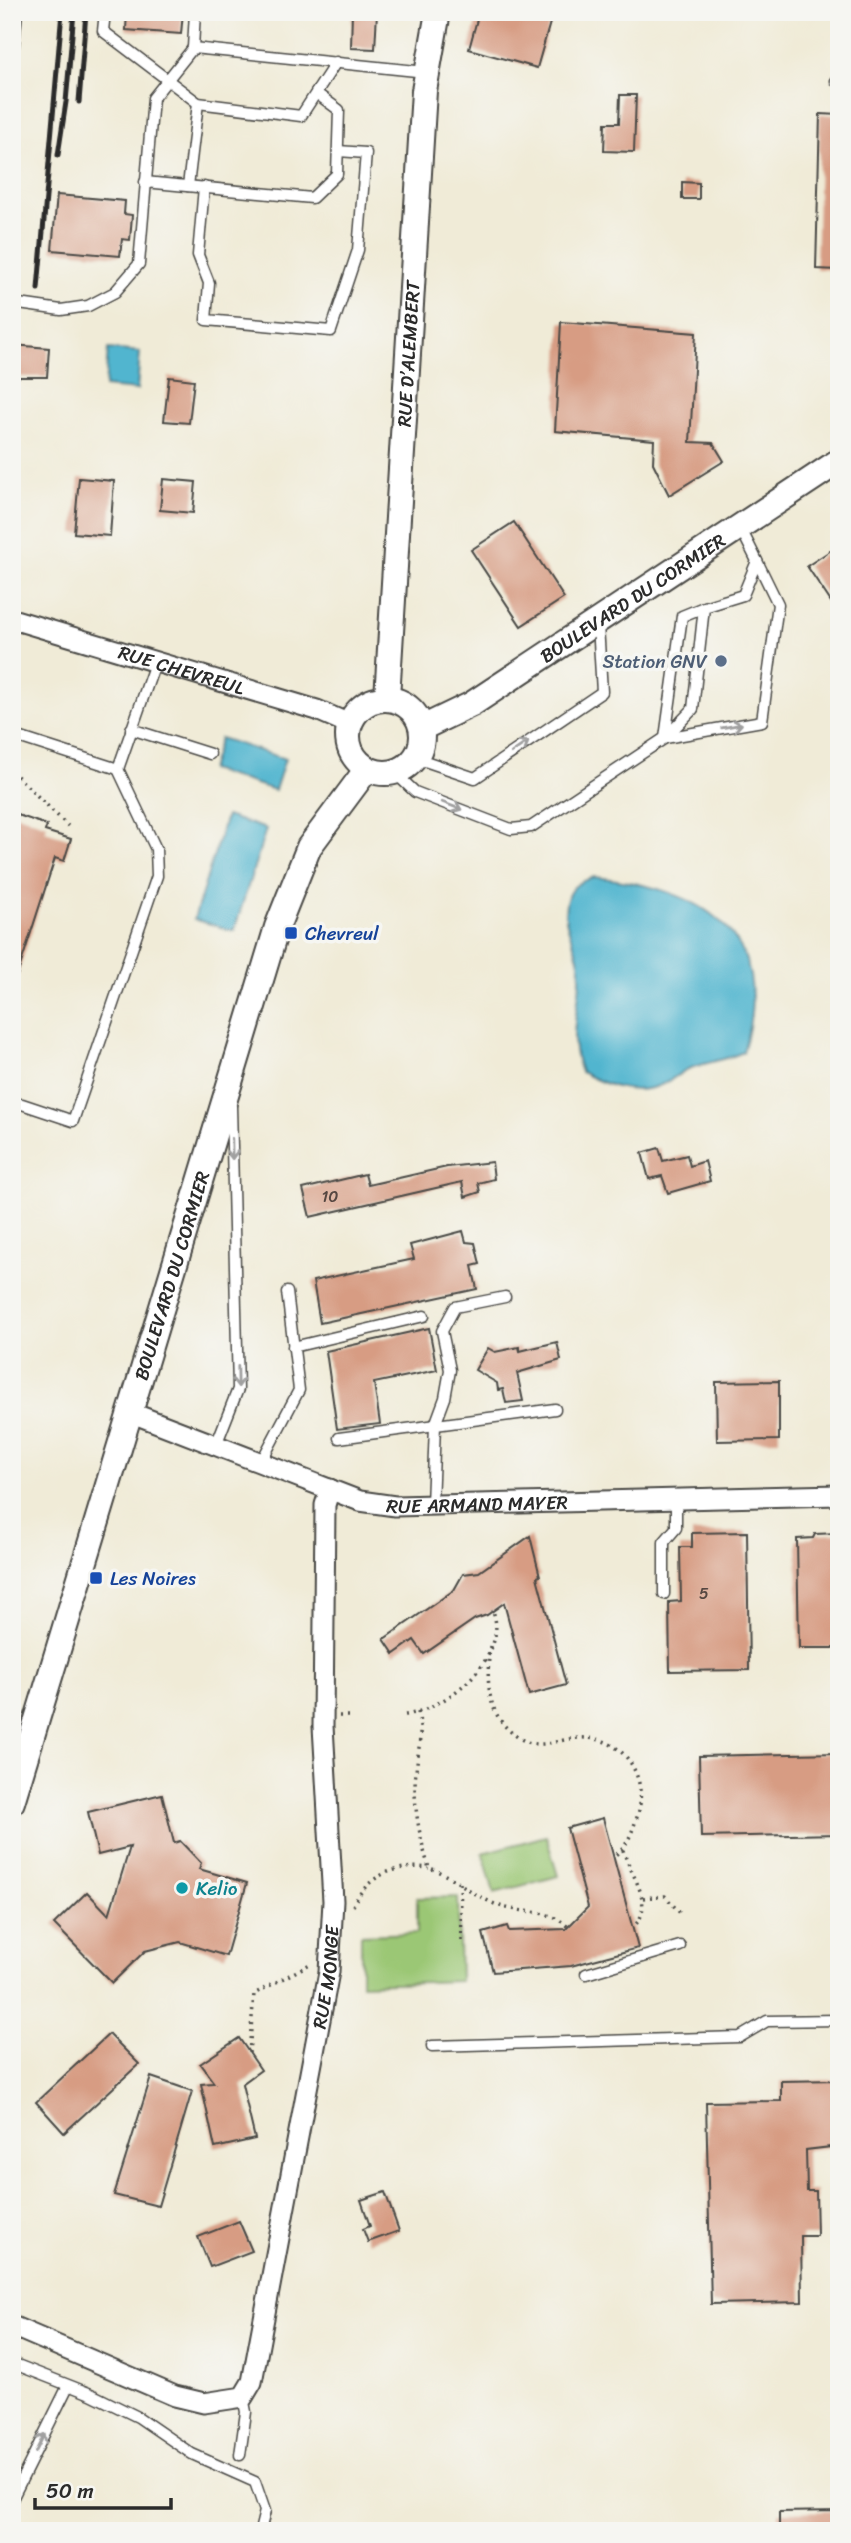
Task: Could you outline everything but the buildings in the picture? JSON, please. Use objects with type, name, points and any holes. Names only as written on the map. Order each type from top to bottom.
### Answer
[{"type":"street","name":"RUE D’ALEMBERT","points":[[387,698],[427,72],[438,12]]},
{"type":"street","name":"BOULEVARD DU CORMIER","points":[[422,728],[461,710],[839,461]]},
{"type":"street","name":"RUE CHEVREUL","points":[[12,619],[317,710],[349,724]]},
{"type":"street","points":[[387,698],[410,707],[422,728],[421,749],[408,766],[394,772],[377,773],[367,769],[350,749],[349,724],[364,705],[387,698]]},
{"type":"street","name":"BOULEVARD DU CORMIER","points":[[12,1802],[290,887],[309,846],[367,769]]},
{"type":"street","name":"RUE ARMAND MAYER","points":[[132,1413],[330,1489],[372,1503],[395,1506],[839,1495]]},
{"type":"street","name":"RUE MONGE","points":[[243,2397],[252,2382],[329,1972],[333,1901],[323,1726],[325,1505],[330,1489]]},
{"type":"street","points":[[12,2326],[174,2396],[204,2403],[243,2397]]},
{"type":"lane","points":[[12,63],[17,12]]},
{"type":"lane","points":[[105,12],[103,31],[198,103],[301,116],[336,62]]},
{"type":"lane","points":[[12,303],[61,310],[88,306],[115,292],[139,264],[153,98],[193,48],[195,12]]},
{"type":"lane","points":[[193,48],[427,72]]},
{"type":"lane","points":[[145,181],[312,198],[337,174],[338,151],[339,110],[316,93]]},
{"type":"lane","points":[[188,186],[198,103]]},
{"type":"lane","points":[[204,187],[198,255],[209,283],[206,320],[331,331],[358,250],[366,153],[338,151]]},
{"type":"lane","points":[[664,738],[762,721],[778,604],[740,527]]},
{"type":"lane","points":[[664,738],[681,616],[743,595],[757,561]]},
{"type":"lane","points":[[394,772],[415,792],[510,829],[531,827],[664,738],[692,709],[705,607]]},
{"type":"lane","points":[[416,758],[475,778],[602,692],[598,620]]},
{"type":"lane","points":[[12,1106],[22,1104],[73,1121],[157,876],[156,849],[118,769],[155,663]]},
{"type":"lane","points":[[131,729],[209,754]]},
{"type":"lane","points":[[12,735],[118,769]]},
{"type":"lane","points":[[216,1444],[238,1390],[230,1081]]},
{"type":"lane","points":[[261,1462],[299,1390],[287,1292]]},
{"type":"lane","points":[[432,1505],[435,1425],[445,1398],[450,1370],[442,1331],[455,1307],[505,1297]]},
{"type":"lane","points":[[293,1347],[424,1317]]},
{"type":"lane","points":[[339,1438],[555,1409]]},
{"type":"lane","points":[[664,1594],[664,1542],[676,1528],[676,1499]]},
{"type":"lane","points":[[586,1974],[680,1946]]},
{"type":"lane","points":[[432,2046],[740,2037],[767,2021],[839,2020]]},
{"type":"lane","points":[[12,2363],[138,2417],[192,2454],[255,2482],[265,2511],[260,2531]]},
{"type":"lane","points":[[12,2500],[68,2386]]},
{"type":"lane","name":"RUE MONGE","points":[[240,2455],[246,2412],[243,2397]]},
{"type":"path","points":[[12,785],[14,772]]},
{"type":"path","points":[[14,772],[68,826]]},
{"type":"path","points":[[494,1611],[495,1623],[490,1646],[490,1698],[502,1722],[511,1732],[532,1744],[544,1745],[586,1737],[599,1740],[625,1756],[639,1776],[641,1803],[623,1850],[615,1855]]},
{"type":"path","points":[[405,1715],[443,1702],[467,1685],[490,1646]]},
{"type":"path","points":[[418,1712],[422,1734],[415,1790],[420,1836],[429,1868],[498,1905],[531,1913],[553,1914],[568,1927]]},
{"type":"path","points":[[623,1850],[643,1898],[639,1921],[633,1927]]},
{"type":"path","points":[[460,1883],[462,1941]]},
{"type":"path","points":[[643,1898],[665,1896],[680,1913]]},
{"type":"green space","points":[[546,1836],[558,1876],[494,1893],[483,1853]]},
{"type":"green space","points":[[458,1897],[460,1981],[361,1984],[361,1935],[417,1933],[417,1898]]},
{"type":"water","points":[[108,349],[140,352],[137,390],[105,387]]},
{"type":"water","points":[[220,738],[285,759],[275,790],[210,770]]},
{"type":"water","points":[[226,816],[266,829],[234,931],[194,919]]},
{"type":"water","points":[[594,877],[667,892],[698,905],[722,923],[740,946],[750,975],[751,1010],[743,1052],[693,1067],[663,1084],[642,1090],[621,1088],[581,1072],[574,1045],[580,970],[567,924],[566,906],[573,889]]},
{"type":"railway","points":[[38,289],[62,12]]},
{"type":"railway","points":[[58,155],[74,12]]},
{"type":"railway","points":[[79,102],[86,12]]},
{"type":"place","name":"Station GNV","points":[[721,661]]},
{"type":"place","name":"Chevreul","points":[[291,933]]},
{"type":"place","name":"Les Noires","points":[[96,1578]]},
{"type":"place","name":"Kelio","points":[[182,1888]]}]
